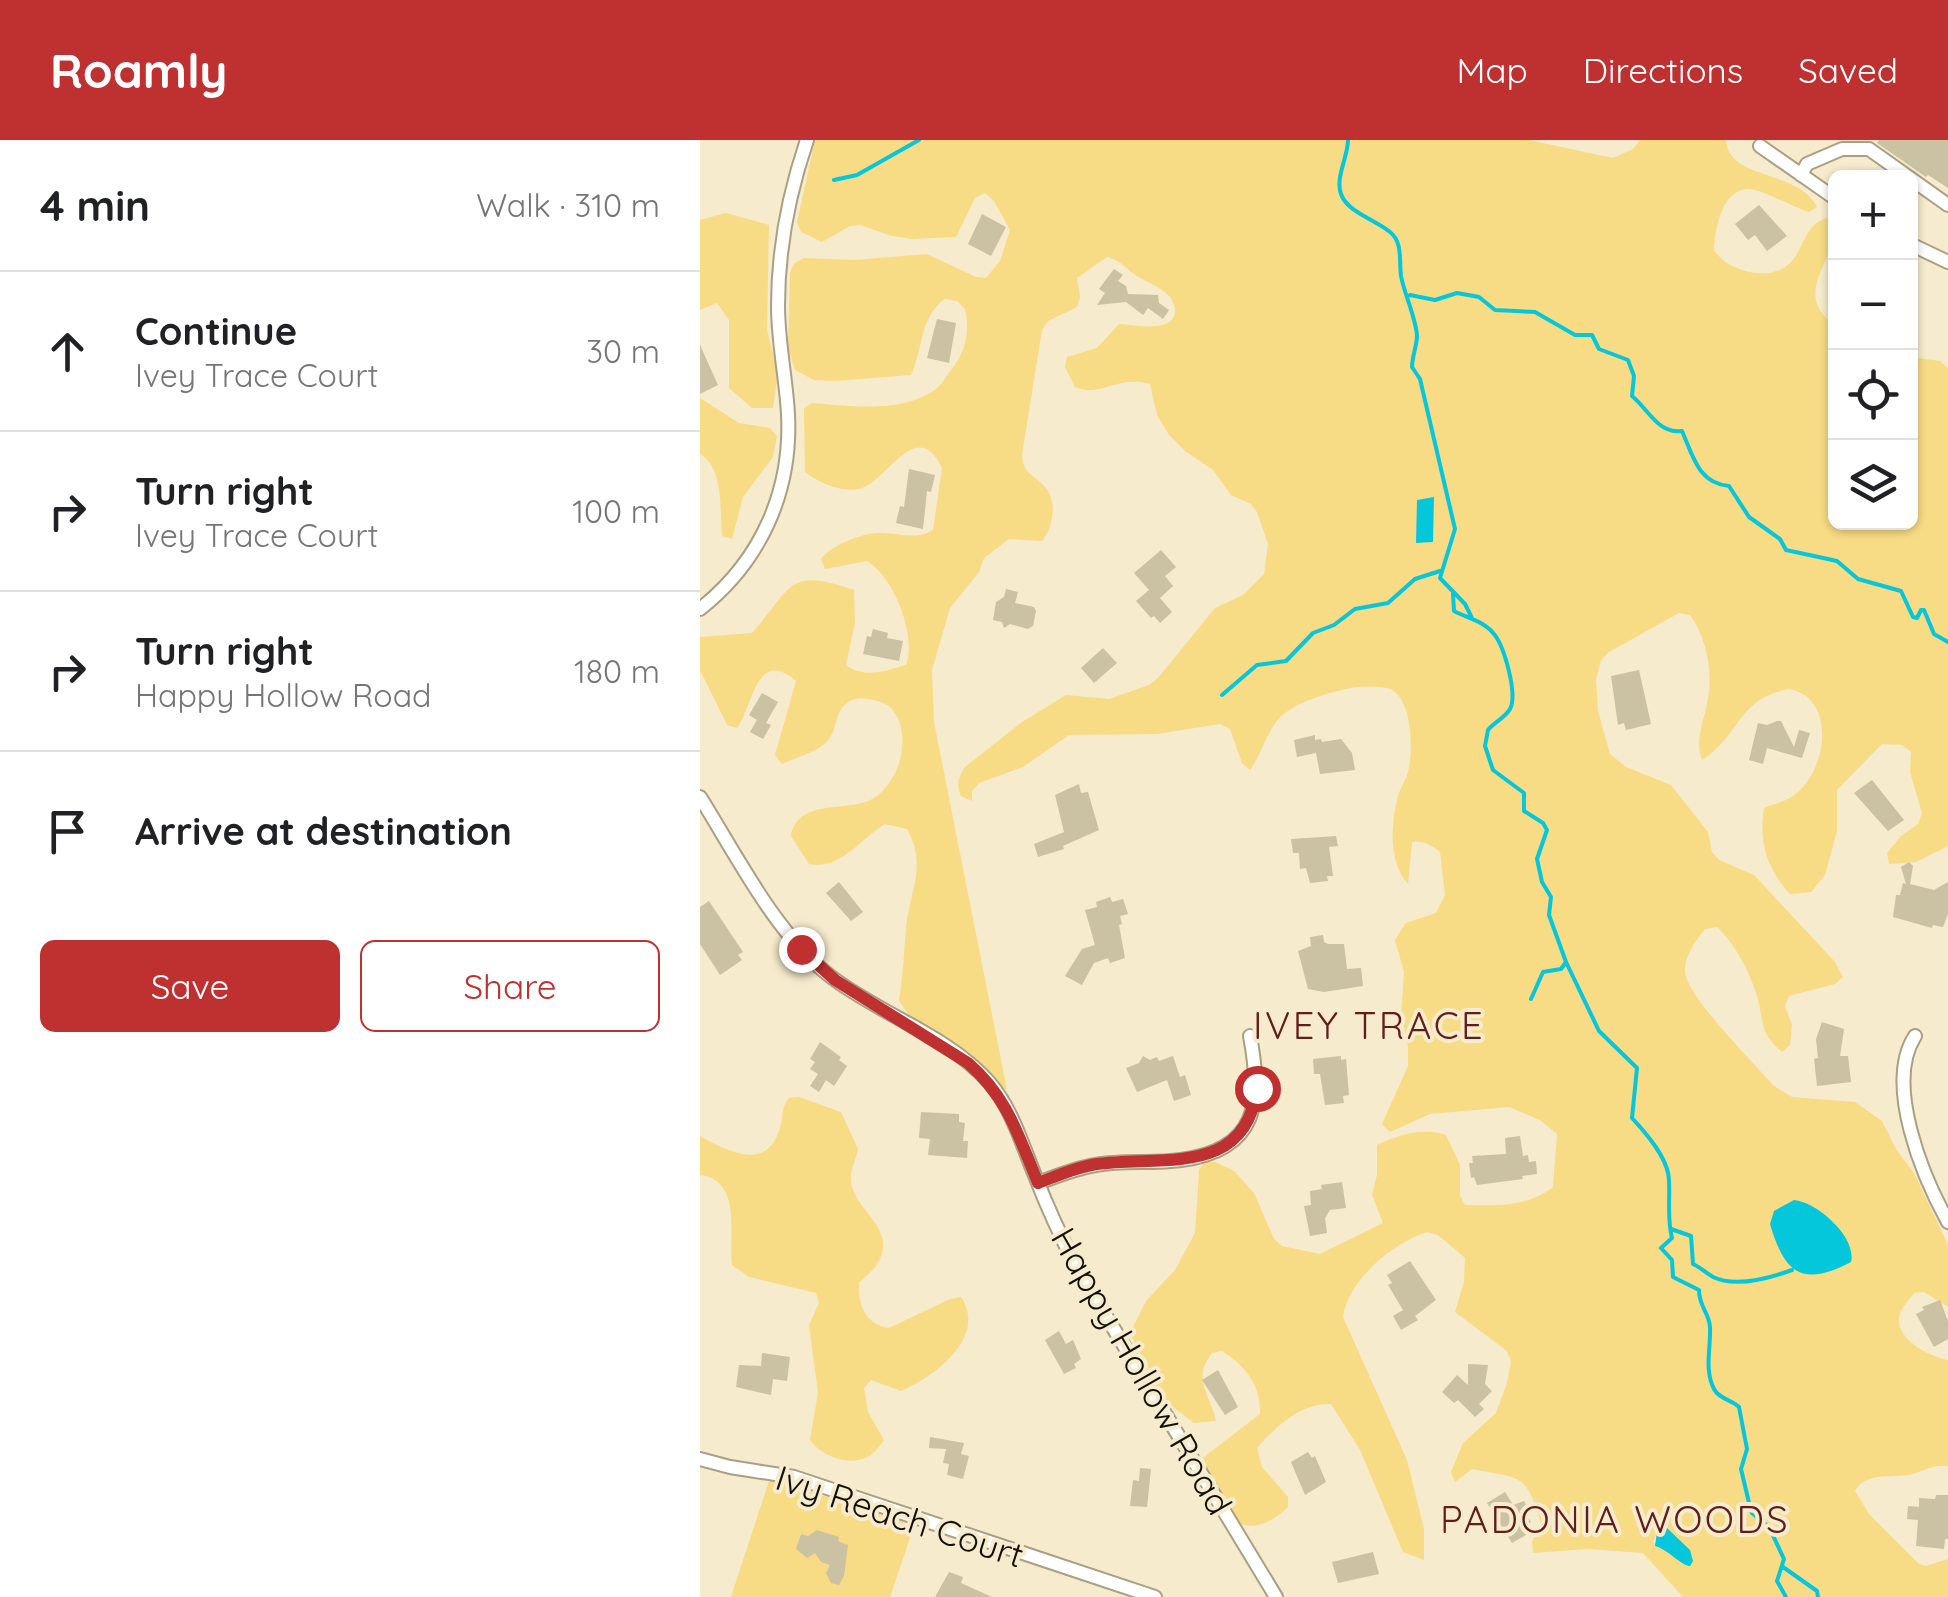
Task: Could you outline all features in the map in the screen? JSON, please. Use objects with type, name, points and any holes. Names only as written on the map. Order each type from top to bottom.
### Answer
[{"type":"street","points":[[700,609],[729,582],[757,546],[770,522],[786,470],[788,412],[780,348],[780,266],[791,196],[806,140]]},
{"type":"street","points":[[1760,146],[1828,194]]},
{"type":"street","points":[[1800,175],[1807,164],[1842,149],[1869,149],[1948,205]]},
{"type":"street","points":[[1918,248],[1948,262]]},
{"type":"street","name":"Happy Hollow Road","points":[[700,798],[784,927],[810,958],[835,980],[968,1063],[986,1079],[1011,1114],[1077,1268],[1276,1597]]},
{"type":"street","points":[[1038,1183],[1094,1165],[1178,1161],[1205,1156],[1227,1146],[1249,1119],[1255,1104],[1257,1075],[1250,1036]]},
{"type":"street","points":[[1915,1036],[1909,1045],[1903,1074],[1912,1134],[1948,1222]]},
{"type":"street","name":"Ivy Reach Court","points":[[700,1459],[737,1469],[780,1472],[1156,1597]]},
{"type":"shaded area","points":[[815,140],[1529,140],[1613,158],[1633,149],[1640,140],[1726,140],[1730,153],[1739,162],[1808,195],[1817,207],[1809,212],[1760,191],[1738,191],[1725,204],[1714,250],[1740,269],[1773,272],[1792,261],[1809,232],[1818,222],[1828,219],[1828,253],[1816,287],[1816,300],[1828,319],[1828,530],[1918,530],[1918,358],[1940,361],[1948,368],[1948,846],[1916,862],[1889,864],[1887,853],[1918,824],[1922,813],[1910,772],[1911,752],[1902,745],[1882,744],[1837,790],[1837,831],[1825,875],[1811,892],[1790,894],[1766,854],[1764,808],[1790,798],[1805,785],[1820,754],[1821,721],[1805,695],[1789,689],[1772,694],[1748,710],[1724,741],[1702,760],[1700,737],[1708,698],[1709,665],[1704,643],[1690,615],[1679,613],[1601,660],[1596,680],[1598,711],[1610,754],[1626,767],[1671,785],[1708,832],[1712,852],[1719,860],[1754,875],[1835,962],[1843,977],[1835,984],[1789,996],[1785,1006],[1792,1025],[1790,1045],[1782,1052],[1766,1032],[1746,968],[1717,927],[1705,929],[1685,964],[1696,995],[1774,1086],[1792,1097],[1855,1102],[1882,1121],[1914,1173],[1948,1245],[1948,1307],[1924,1292],[1914,1293],[1899,1322],[1911,1342],[1948,1360],[1948,1466],[1871,1478],[1855,1491],[1869,1514],[1919,1564],[1926,1566],[1948,1559],[1948,1597],[1683,1597],[1643,1553],[1587,1549],[1533,1553],[1532,1542],[1541,1523],[1525,1486],[1511,1477],[1472,1469],[1455,1482],[1451,1472],[1463,1443],[1496,1413],[1511,1362],[1507,1351],[1455,1312],[1464,1282],[1465,1258],[1438,1235],[1427,1232],[1401,1244],[1374,1265],[1353,1290],[1343,1317],[1407,1460],[1424,1529],[1424,1560],[1403,1552],[1360,1450],[1331,1404],[1300,1412],[1257,1448],[1262,1467],[1288,1497],[1288,1507],[1266,1523],[1240,1524],[1200,1460],[1260,1414],[1258,1394],[1250,1377],[1222,1351],[1212,1353],[1203,1380],[1216,1421],[1194,1423],[1164,1400],[1130,1333],[1146,1301],[1175,1270],[1195,1233],[1199,1170],[1204,1162],[1215,1162],[1234,1171],[1254,1193],[1274,1239],[1282,1246],[1320,1254],[1383,1223],[1372,1195],[1377,1145],[1411,1133],[1446,1135],[1460,1165],[1460,1196],[1465,1205],[1500,1205],[1522,1202],[1553,1187],[1557,1134],[1540,1120],[1509,1107],[1430,1114],[1390,1132],[1382,1124],[1408,1066],[1401,1015],[1404,972],[1395,940],[1406,923],[1436,913],[1445,895],[1440,852],[1412,842],[1408,884],[1394,853],[1394,818],[1408,771],[1411,736],[1403,702],[1390,689],[1350,688],[1291,709],[1276,722],[1250,770],[1242,763],[1230,729],[1220,724],[1157,734],[1069,735],[1023,767],[979,783],[972,791],[972,801],[961,796],[958,781],[965,767],[1022,722],[1066,695],[1109,699],[1149,685],[1215,608],[1243,595],[1264,574],[1268,544],[1257,512],[1251,504],[1231,495],[1213,470],[1169,435],[1157,415],[1150,384],[1128,382],[1085,390],[1075,387],[1065,367],[1067,357],[1097,348],[1119,324],[1162,325],[1173,318],[1175,310],[1170,297],[1107,257],[1077,278],[1077,307],[1048,321],[1042,330],[1022,455],[1027,470],[1052,500],[1049,529],[1042,541],[1009,539],[984,558],[979,572],[950,608],[932,670],[934,722],[1007,1090],[909,1016],[899,1000],[917,867],[907,829],[885,824],[841,858],[820,865],[809,864],[791,836],[795,825],[811,812],[868,801],[883,790],[899,765],[902,730],[898,719],[884,703],[864,698],[853,700],[841,709],[825,743],[782,764],[775,755],[796,681],[783,672],[764,675],[737,728],[727,725],[700,670],[700,637],[752,633],[784,593],[803,581],[815,580],[854,590],[855,623],[846,665],[868,673],[906,665],[906,624],[886,580],[867,561],[825,569],[821,559],[839,545],[864,535],[913,536],[933,530],[942,468],[932,453],[912,449],[859,489],[823,483],[805,472],[804,408],[812,403],[893,405],[924,396],[941,384],[961,355],[967,333],[965,309],[957,301],[945,299],[937,306],[926,324],[911,375],[814,380],[795,370],[788,347],[790,272],[804,258],[854,260],[927,254],[986,278],[1000,261],[1010,230],[985,193],[975,198],[956,237],[912,239],[860,225],[850,226],[822,242],[801,232],[797,222]],"holes":[[[1666,1527],[1690,1550],[1682,1564],[1673,1553],[1653,1542],[1659,1529]]]},
{"type":"shaded area","points":[[726,213],[769,225],[767,330],[778,374],[773,408],[752,408],[729,388],[729,320],[717,303],[700,310],[700,220]]},
{"type":"shaded area","points":[[700,398],[739,423],[770,428],[777,436],[773,457],[743,497],[732,539],[722,536],[717,479],[708,460],[700,454]]},
{"type":"shaded area","points":[[799,1097],[841,1112],[858,1149],[851,1176],[854,1191],[883,1241],[876,1266],[859,1283],[862,1306],[869,1318],[889,1328],[961,1297],[968,1312],[963,1341],[942,1366],[901,1391],[871,1380],[864,1388],[868,1412],[884,1440],[871,1455],[858,1460],[834,1458],[810,1440],[818,1393],[809,1325],[819,1303],[816,1293],[749,1277],[732,1265],[728,1198],[714,1179],[700,1175],[700,1136],[734,1152],[756,1154],[774,1142],[789,1098]]},
{"type":"shaded area","points":[[770,1478],[914,1526],[890,1597],[731,1597]]},
{"type":"water","points":[[1434,497],[1433,542],[1416,543],[1417,500]]},
{"type":"water","points":[[1794,1200],[1813,1207],[1833,1222],[1848,1242],[1851,1262],[1820,1274],[1798,1272],[1790,1265],[1770,1224],[1774,1211]]},
{"type":"water","points":[[1666,1527],[1690,1550],[1690,1566],[1655,1546],[1657,1532]]},
{"type":"building","points":[[1948,140],[1948,188],[1926,177],[1877,143]]},
{"type":"building","points":[[1759,205],[1787,236],[1767,251],[1755,235],[1748,240],[1735,224]]},
{"type":"building","points":[[982,214],[1006,227],[991,256],[968,244]]},
{"type":"building","points":[[1114,269],[1123,275],[1118,281],[1126,286],[1128,294],[1158,295],[1159,303],[1169,310],[1163,319],[1148,308],[1143,315],[1126,302],[1097,305],[1105,293],[1099,289]]},
{"type":"building","points":[[937,319],[956,323],[949,363],[927,358]]},
{"type":"building","points":[[700,345],[718,385],[700,394]]},
{"type":"building","points":[[909,469],[935,475],[931,492],[927,491],[923,529],[896,523],[900,506],[904,507]]},
{"type":"building","points":[[1161,550],[1176,567],[1165,576],[1173,586],[1160,598],[1172,612],[1160,623],[1136,601],[1149,590],[1134,573]]},
{"type":"building","points":[[1006,589],[1018,592],[1015,603],[1034,607],[1033,626],[1028,629],[1010,624],[1004,628],[1002,622],[993,620],[996,602],[1004,597]]},
{"type":"building","points":[[873,629],[888,633],[887,638],[903,641],[899,661],[863,654]]},
{"type":"building","points":[[1103,648],[1117,663],[1094,683],[1081,668]]},
{"type":"building","points":[[1639,670],[1651,724],[1626,730],[1624,723],[1618,725],[1611,676]]},
{"type":"building","points":[[762,693],[778,702],[766,723],[771,725],[763,739],[750,732],[757,720],[749,715]]},
{"type":"building","points":[[1781,721],[1794,747],[1799,730],[1810,733],[1802,758],[1767,748],[1763,764],[1749,760],[1758,723]]},
{"type":"building","points":[[1315,735],[1315,740],[1322,742],[1341,739],[1352,753],[1355,770],[1320,774],[1316,753],[1297,757],[1294,740]]},
{"type":"building","points":[[1872,780],[1904,820],[1888,831],[1854,793]]},
{"type":"building","points":[[1079,784],[1081,793],[1088,792],[1099,830],[1063,846],[1064,849],[1038,857],[1034,844],[1064,832],[1055,795]]},
{"type":"building","points":[[1336,836],[1338,846],[1329,847],[1333,876],[1327,876],[1328,881],[1310,883],[1306,868],[1300,869],[1299,853],[1293,853],[1291,839]]},
{"type":"building","points":[[1909,862],[1913,866],[1910,884],[1934,890],[1948,882],[1948,914],[1943,927],[1932,928],[1893,917],[1896,895],[1906,884],[1901,867]]},
{"type":"building","points":[[839,882],[863,912],[851,921],[826,893]]},
{"type":"building","points":[[1110,897],[1112,902],[1123,899],[1128,914],[1120,916],[1119,925],[1125,958],[1094,963],[1082,985],[1065,976],[1082,949],[1095,945],[1085,910]]},
{"type":"building","points":[[709,901],[743,952],[738,955],[742,960],[720,975],[700,944],[700,907]]},
{"type":"building","points":[[1323,935],[1328,944],[1344,944],[1347,969],[1361,968],[1363,986],[1324,992],[1308,989],[1298,951],[1311,946],[1310,937]]},
{"type":"building","points":[[1822,1022],[1844,1029],[1840,1056],[1848,1056],[1851,1082],[1817,1086],[1814,1059],[1818,1058],[1816,1039]]},
{"type":"building","points":[[820,1042],[847,1066],[834,1086],[826,1080],[819,1092],[810,1086],[818,1074],[810,1069],[815,1062],[810,1059]]},
{"type":"building","points":[[1143,1056],[1150,1060],[1157,1057],[1159,1061],[1173,1056],[1191,1095],[1174,1101],[1167,1080],[1137,1092],[1126,1068],[1139,1063]]},
{"type":"building","points":[[1341,1056],[1341,1060],[1346,1059],[1349,1095],[1343,1096],[1344,1103],[1325,1105],[1313,1059]]},
{"type":"building","points":[[921,1112],[959,1114],[959,1122],[965,1123],[963,1141],[968,1141],[967,1158],[928,1155],[930,1139],[919,1138]]},
{"type":"building","points":[[1520,1136],[1523,1156],[1528,1155],[1529,1162],[1536,1161],[1537,1174],[1477,1185],[1471,1178],[1472,1156],[1506,1154],[1505,1138]]},
{"type":"building","points":[[1342,1182],[1346,1208],[1330,1210],[1325,1218],[1327,1233],[1310,1236],[1304,1206],[1311,1205],[1310,1191]]},
{"type":"building","points":[[1410,1261],[1436,1300],[1415,1316],[1418,1320],[1401,1330],[1393,1316],[1403,1310],[1388,1285],[1392,1283],[1387,1275]]},
{"type":"building","points":[[1940,1300],[1948,1321],[1948,1339],[1934,1347],[1916,1314],[1924,1310],[1922,1307]]},
{"type":"building","points":[[1059,1331],[1066,1344],[1073,1340],[1081,1359],[1074,1364],[1076,1368],[1064,1374],[1045,1340]]},
{"type":"building","points":[[762,1353],[790,1357],[787,1381],[773,1379],[771,1395],[736,1387],[739,1365],[761,1366]]},
{"type":"building","points":[[1468,1364],[1488,1365],[1485,1384],[1492,1391],[1479,1404],[1484,1409],[1475,1417],[1458,1400],[1454,1403],[1442,1392],[1457,1375],[1468,1385]]},
{"type":"building","points":[[1218,1370],[1238,1407],[1225,1415],[1202,1380]]},
{"type":"building","points":[[930,1437],[964,1443],[961,1454],[969,1456],[963,1479],[947,1475],[949,1464],[943,1463],[946,1449],[929,1448]]},
{"type":"building","points":[[1308,1452],[1312,1458],[1315,1456],[1326,1482],[1305,1495],[1291,1462]]},
{"type":"building","points":[[1140,1468],[1151,1469],[1147,1507],[1130,1506],[1133,1480],[1139,1481]]},
{"type":"building","points":[[1505,1492],[1513,1505],[1524,1501],[1530,1512],[1526,1514],[1531,1522],[1526,1525],[1531,1532],[1512,1543],[1487,1503]]},
{"type":"building","points":[[1936,1495],[1948,1495],[1948,1539],[1944,1549],[1916,1546],[1918,1520],[1907,1519],[1908,1506],[1919,1507],[1919,1498],[1935,1499]]},
{"type":"building","points":[[817,1530],[839,1537],[838,1541],[848,1545],[839,1585],[831,1583],[826,1573],[830,1565],[821,1562],[815,1553],[807,1558],[796,1549],[801,1534],[808,1536]]},
{"type":"building","points":[[1373,1552],[1379,1574],[1338,1583],[1332,1562]]},
{"type":"building","points":[[949,1572],[963,1577],[961,1583],[992,1597],[935,1597]]},
{"type":"waterway","points":[[834,180],[857,175],[919,140]]},
{"type":"waterway","points":[[1348,140],[1341,194],[1355,211],[1390,232],[1399,246],[1401,276],[1417,336],[1412,367],[1420,379],[1455,529],[1440,578],[1465,604],[1472,618]]},
{"type":"waterway","points":[[1410,295],[1435,300],[1457,293],[1479,297],[1495,310],[1535,312],[1575,335],[1592,335],[1599,349],[1628,360],[1634,376],[1632,396],[1660,425],[1682,431],[1703,474],[1729,486],[1749,517],[1780,539],[1786,550],[1837,561],[1858,579],[1901,591],[1913,617],[1924,610],[1934,634],[1948,642]]},
{"type":"waterway","points":[[1222,695],[1257,665],[1286,661],[1313,633],[1334,625],[1355,609],[1388,603],[1415,579],[1440,571]]},
{"type":"waterway","points":[[1453,594],[1454,611],[1490,630],[1506,659],[1512,702],[1508,712],[1488,730],[1485,746],[1493,770],[1524,793],[1524,811],[1547,830],[1537,859],[1542,882],[1551,897],[1549,915],[1566,962],[1599,1031],[1637,1068],[1632,1118],[1656,1147],[1668,1173],[1672,1238],[1661,1248],[1672,1260],[1673,1277],[1699,1290],[1710,1327],[1711,1382],[1719,1395],[1739,1407],[1747,1449],[1741,1469],[1750,1507],[1769,1527],[1784,1559],[1777,1581],[1786,1597]]},
{"type":"waterway","points":[[1531,999],[1543,972],[1561,969],[1566,962]]},
{"type":"waterway","points":[[1671,1229],[1691,1236],[1693,1264],[1713,1277],[1732,1282],[1753,1281],[1792,1270]]},
{"type":"waterway","points":[[1783,1567],[1817,1591],[1818,1597]]},
{"type":"district","name":"IVEY TRACE","points":[[1369,1025]]},
{"type":"district","name":"PADONIA WOODS","points":[[1615,1519]]},
{"type":"route","points":[[801,949],[835,980],[968,1063],[986,1079],[1011,1114],[1038,1183],[1094,1165],[1205,1156],[1227,1146],[1238,1135],[1249,1119],[1257,1088]]}]
